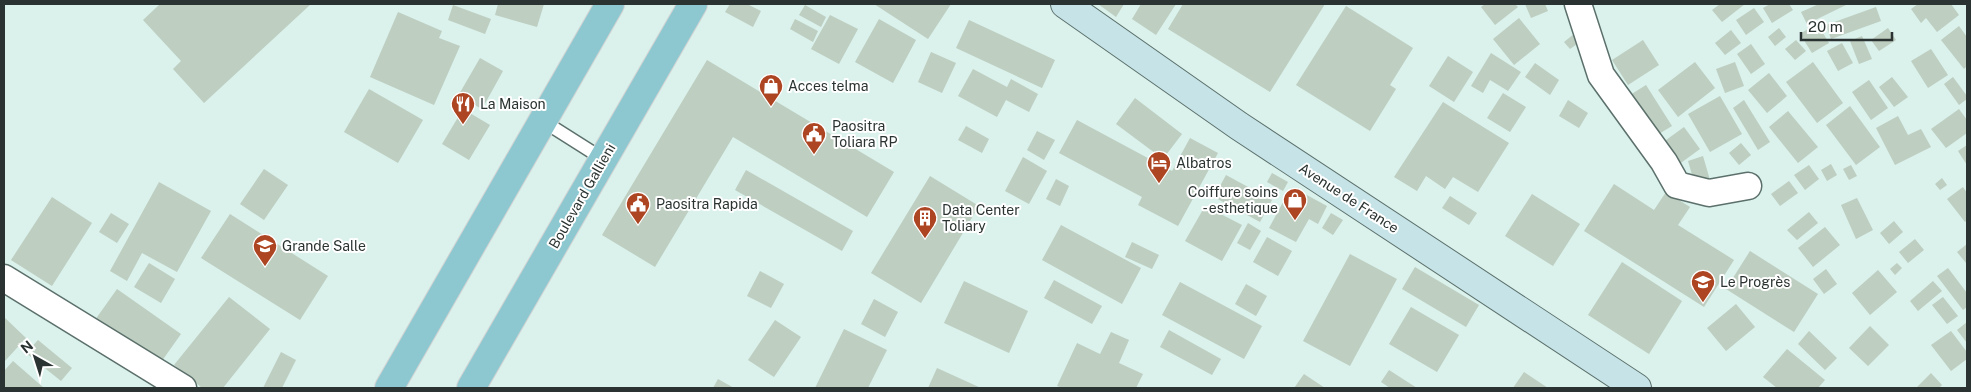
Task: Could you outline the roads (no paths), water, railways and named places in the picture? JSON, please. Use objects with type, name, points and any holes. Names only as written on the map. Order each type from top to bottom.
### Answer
[{"type":"main road","points":[[389,388],[610,4]]},
{"type":"main road","name":"Boulevard Gallieni","points":[[471,388],[693,4]]},
{"type":"street","name":"Avenue de France","points":[[1065,4],[1240,126],[1637,388]]},
{"type":"street","points":[[1578,4],[1601,75],[1664,162],[1677,185],[1709,193],[1748,186]]},
{"type":"street","points":[[4,278],[183,388]]},
{"type":"lane","points":[[543,121],[604,159]]},
{"type":"place","name":"Acces telma","points":[[771,107]]},
{"type":"place","name":"La Maison","points":[[463,125]]},
{"type":"place","name":"Paositra Toliara RP","points":[[814,155]]},
{"type":"place","name":"Albatros","points":[[1159,184]]},
{"type":"place","name":"Coiffure soins - esthetique","points":[[1295,221]]},
{"type":"place","name":"Paositra Rapida","points":[[638,225]]},
{"type":"place","name":"Data Center Toliary","points":[[925,239]]},
{"type":"place","name":"Grande Salle","points":[[265,267]]},
{"type":"place","name":"Le Progrès","points":[[1703,303]]}]
